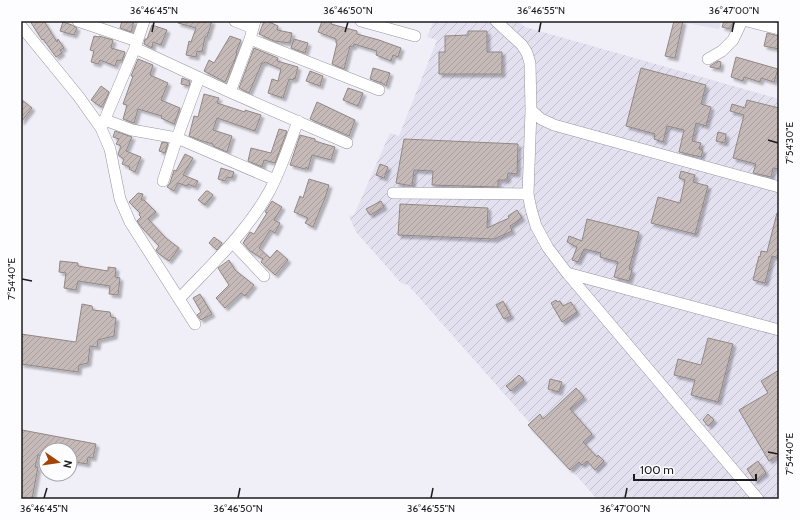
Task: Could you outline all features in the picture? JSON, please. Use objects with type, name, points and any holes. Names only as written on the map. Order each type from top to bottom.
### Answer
[{"type":"street","points":[[78,21],[136,45],[199,78],[348,143]]},
{"type":"street","points":[[103,124],[136,45],[144,21]]},
{"type":"street","points":[[230,92],[250,39],[254,24],[235,21]]},
{"type":"street","points":[[361,21],[416,36]]},
{"type":"street","points":[[496,21],[522,45],[527,53],[530,63],[531,110],[528,194],[536,226],[548,248],[758,499]]},
{"type":"street","points":[[708,59],[722,51],[733,40],[742,21]]},
{"type":"street","points":[[747,21],[779,30]]},
{"type":"street","points":[[21,26],[103,124],[110,149],[120,199],[130,222],[195,324]]},
{"type":"street","points":[[250,39],[378,90]]},
{"type":"street","points":[[163,181],[199,78]]},
{"type":"street","points":[[531,110],[541,119],[554,125],[779,187]]},
{"type":"street","points":[[179,299],[233,243],[253,216],[275,180],[298,122]]},
{"type":"street","points":[[103,124],[177,138],[275,180]]},
{"type":"street","points":[[393,193],[528,194]]},
{"type":"street","points":[[233,243],[264,276]]},
{"type":"street","points":[[568,273],[779,330]]},
{"type":"shaded area","points":[[434,21],[518,21],[525,27],[779,99],[779,499],[597,499],[408,285],[401,283],[356,232],[349,216],[354,215],[390,133],[399,136],[437,40],[427,37]]},
{"type":"shaded area","points":[[675,21],[721,21],[719,29]]},
{"type":"building","points":[[30,21],[44,21],[57,42],[58,39],[64,48],[60,50],[62,53],[56,57],[43,39],[42,40]]},
{"type":"building","points":[[122,21],[134,21],[131,32],[120,28]]},
{"type":"building","points":[[178,21],[212,21],[207,37],[205,37],[202,52],[197,51],[196,57],[186,55],[189,41],[191,42],[196,28],[178,23]]},
{"type":"building","points":[[264,21],[278,26],[277,30],[292,33],[290,43],[274,41],[259,34]]},
{"type":"building","points":[[322,21],[328,21],[332,23],[331,24],[357,31],[357,34],[401,48],[398,57],[393,55],[391,61],[376,55],[377,51],[354,44],[353,47],[350,46],[344,69],[332,64],[337,43],[336,39],[318,32]]},
{"type":"building","points":[[674,21],[683,21],[675,58],[665,56]]},
{"type":"building","points":[[724,21],[734,21],[730,29],[722,27]]},
{"type":"building","points":[[63,22],[77,28],[74,35],[60,31]]},
{"type":"building","points":[[152,25],[167,30],[161,45],[153,42],[152,48],[144,44]]},
{"type":"building","points":[[468,31],[487,31],[487,52],[502,52],[502,74],[439,74],[439,52],[445,52],[445,36],[468,35]]},
{"type":"building","points":[[767,33],[779,36],[779,49],[764,46]]},
{"type":"building","points":[[94,36],[113,40],[111,48],[125,52],[122,61],[117,60],[115,66],[100,60],[98,64],[91,62],[94,51],[90,50]]},
{"type":"building","points":[[230,36],[241,40],[234,62],[225,82],[204,71],[209,60],[214,63]]},
{"type":"building","points":[[294,39],[308,43],[305,53],[291,48]]},
{"type":"building","points":[[254,48],[278,58],[277,61],[298,67],[295,79],[289,79],[283,98],[268,93],[272,79],[278,81],[281,69],[265,62],[262,63],[249,93],[239,88]]},
{"type":"building","points":[[736,57],[778,69],[774,82],[761,78],[760,82],[744,77],[743,81],[731,77]]},
{"type":"building","points":[[138,59],[153,65],[150,75],[168,83],[161,100],[180,108],[174,124],[161,118],[162,116],[138,109],[134,123],[123,119],[127,105],[123,104],[133,76],[131,76]]},
{"type":"building","points":[[718,61],[721,62],[720,69],[710,67],[710,66]]},
{"type":"building","points":[[373,68],[390,73],[386,86],[370,79]]},
{"type":"building","points":[[641,68],[706,85],[701,104],[711,107],[706,126],[696,123],[692,141],[701,143],[699,149],[703,150],[701,157],[679,152],[684,130],[667,126],[663,142],[654,139],[655,134],[626,126]]},
{"type":"building","points":[[310,71],[323,76],[320,86],[306,81]]},
{"type":"building","points":[[182,78],[190,81],[189,86],[181,84]]},
{"type":"building","points":[[101,86],[109,92],[101,107],[91,100]]},
{"type":"building","points":[[348,88],[363,93],[358,106],[343,100]]},
{"type":"building","points":[[204,94],[219,98],[217,103],[245,112],[245,110],[261,115],[255,131],[217,118],[213,130],[232,136],[227,152],[213,146],[213,144],[189,136],[194,116],[198,117]]},
{"type":"building","points":[[21,99],[32,108],[21,122]]},
{"type":"building","points":[[747,100],[779,108],[779,169],[773,168],[771,177],[753,173],[756,164],[733,158],[744,115],[730,111],[732,104],[745,108]]},
{"type":"building","points":[[317,102],[355,120],[349,136],[310,119]]},
{"type":"building","points":[[279,129],[287,131],[275,163],[264,160],[262,167],[248,161],[251,148],[271,153]]},
{"type":"building","points":[[115,131],[132,137],[126,151],[141,157],[135,172],[129,169],[130,167],[122,164],[124,159],[118,154],[121,146],[116,144],[119,139],[113,137]]},
{"type":"building","points":[[718,132],[726,134],[725,143],[716,141]]},
{"type":"building","points":[[300,135],[335,147],[331,160],[312,155],[308,169],[306,167],[305,169],[290,165]]},
{"type":"building","points":[[404,139],[518,144],[517,174],[508,173],[507,180],[498,180],[498,187],[432,185],[433,171],[414,170],[412,186],[396,183]]},
{"type":"building","points":[[162,142],[168,143],[165,153],[159,151]]},
{"type":"building","points":[[185,154],[193,158],[183,175],[198,181],[195,187],[188,184],[187,186],[178,183],[174,191],[167,187],[170,183],[174,170],[176,171]]},
{"type":"building","points":[[380,164],[388,167],[384,178],[376,175]]},
{"type":"building","points":[[221,168],[234,172],[232,178],[227,177],[225,181],[218,179]]},
{"type":"building","points":[[681,171],[695,175],[693,182],[708,186],[695,234],[651,223],[658,197],[680,203],[685,180],[679,178]]},
{"type":"building","points":[[309,179],[329,185],[313,227],[305,223],[308,218],[294,212],[300,196],[303,198]]},
{"type":"building","points":[[206,191],[213,195],[205,205],[198,200]]},
{"type":"building","points":[[138,193],[143,194],[141,200],[144,200],[156,212],[148,219],[166,238],[179,248],[169,261],[158,253],[156,250],[159,246],[137,221],[141,217],[139,215],[140,213],[129,202]]},
{"type":"building","points":[[272,201],[282,207],[274,220],[280,223],[275,233],[270,230],[259,248],[270,258],[277,250],[288,260],[275,275],[261,262],[263,259],[250,251],[243,243],[250,232],[254,234],[267,213],[265,212]]},
{"type":"building","points":[[381,201],[384,207],[370,215],[366,209]]},
{"type":"building","points":[[400,204],[488,208],[487,228],[509,218],[508,216],[517,210],[522,218],[510,226],[512,231],[494,239],[398,235]]},
{"type":"building","points":[[777,213],[779,213],[779,258],[772,256],[765,283],[753,280],[761,251],[767,252]]},
{"type":"building","points":[[587,219],[639,232],[629,269],[632,270],[629,281],[614,277],[618,262],[600,257],[601,253],[584,249],[578,262],[572,260],[577,247],[567,242],[569,236],[582,241]]},
{"type":"building","points":[[214,237],[222,243],[217,250],[209,243]]},
{"type":"building","points":[[229,260],[235,270],[254,285],[245,296],[241,293],[225,308],[216,298],[229,285],[218,268]]},
{"type":"building","points":[[60,261],[78,263],[78,266],[108,271],[108,267],[116,268],[115,277],[120,278],[118,295],[109,294],[110,286],[78,281],[76,290],[64,288],[66,273],[59,272]]},
{"type":"building","points":[[200,294],[212,314],[201,320],[197,315],[201,312],[193,298]]},
{"type":"building","points":[[556,300],[558,302],[560,301],[563,306],[571,302],[577,312],[562,322],[551,303]]},
{"type":"building","points":[[503,301],[511,316],[504,319],[496,305]]},
{"type":"building","points":[[82,304],[92,306],[93,310],[110,312],[111,317],[116,318],[114,336],[98,340],[97,347],[90,346],[88,363],[79,365],[78,372],[21,364],[21,334],[76,342]]},
{"type":"building","points":[[708,338],[733,344],[718,402],[691,395],[695,380],[674,375],[678,359],[701,365]]},
{"type":"building","points":[[779,370],[779,455],[769,461],[739,410],[768,393],[761,381]]},
{"type":"building","points":[[519,375],[524,380],[511,391],[506,386]]},
{"type":"building","points":[[550,379],[562,382],[559,392],[548,389]]},
{"type":"building","points":[[576,388],[584,397],[570,409],[592,434],[583,442],[597,457],[598,455],[604,461],[595,470],[587,461],[582,465],[579,462],[570,470],[528,425],[540,414],[543,419]]},
{"type":"building","points":[[708,414],[714,420],[708,426],[703,420]]},
{"type":"building","points":[[22,430],[96,444],[93,458],[88,457],[87,464],[78,462],[78,442],[38,442],[38,455],[35,467],[38,467],[32,499],[21,499]]},
{"type":"building","points":[[758,461],[766,473],[755,481],[747,469]]}]
